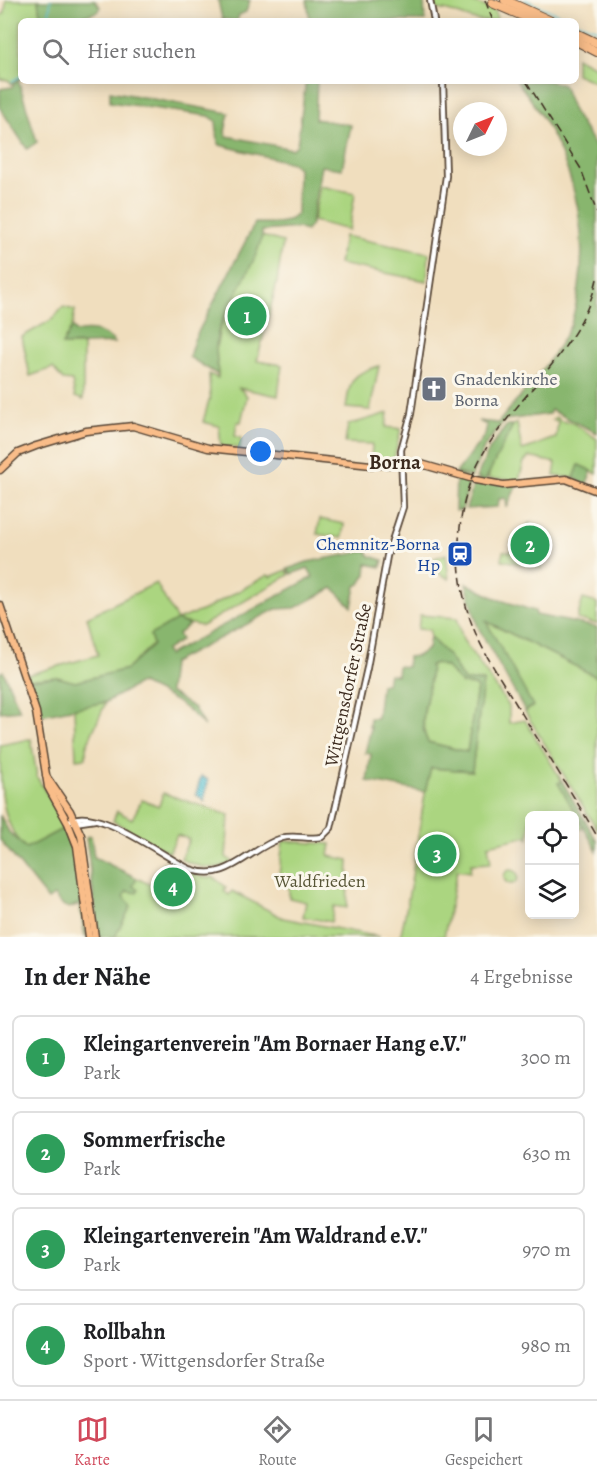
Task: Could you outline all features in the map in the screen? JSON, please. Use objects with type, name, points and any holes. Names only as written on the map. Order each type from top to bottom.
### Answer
[{"type":"highway","points":[[505,0],[544,18]]},
{"type":"highway","points":[[492,3],[527,18]]},
{"type":"highway","points":[[579,34],[597,43]]},
{"type":"highway","points":[[579,43],[597,52]]},
{"type":"main road","points":[[0,470],[18,453],[36,446],[86,431],[133,426],[208,448],[326,461],[402,466],[426,464],[472,479],[503,485],[566,479],[597,491]]},
{"type":"main road","points":[[0,605],[38,724],[48,787],[81,835],[95,937]]},
{"type":"main road","points":[[73,821],[89,937]]},
{"type":"street","points":[[430,0],[433,18]]},
{"type":"street","name":"Wittgensdorfer Straße","points":[[73,821],[89,817],[100,821],[190,869],[206,872],[228,869],[280,838],[317,838],[326,835],[331,828],[367,668],[387,556],[403,507],[401,443],[411,414],[446,176],[443,84]]},
{"type":"street","name":"Wittgensdorfer Straße","points":[[73,821],[100,821]]},
{"type":"street","points":[[81,835],[82,825],[86,821]]},
{"type":"green space","points":[[6,0],[38,0],[41,18],[18,18],[18,80],[12,84],[8,80],[0,79],[0,16],[5,13]]},
{"type":"green space","points":[[38,0],[95,0],[100,7],[99,11],[79,18],[41,18]]},
{"type":"green space","points":[[218,0],[250,0],[246,12],[238,18],[222,18]]},
{"type":"green space","points":[[307,0],[424,0],[425,18],[310,18]]},
{"type":"green space","points":[[433,0],[466,0],[495,10],[497,18],[469,18],[434,9]]},
{"type":"green space","points":[[579,59],[597,68],[597,83],[579,75]]},
{"type":"green space","points":[[18,79],[37,142],[27,149],[0,108],[0,89],[12,87]]},
{"type":"green space","points":[[306,84],[317,84],[315,119],[351,125],[342,169],[321,166],[311,224],[306,231],[298,228],[262,231],[257,252],[217,335],[218,375],[189,357],[194,340],[255,223],[283,222],[297,214],[298,168],[292,163],[220,145],[216,121],[209,116],[110,102],[110,91],[229,113],[225,132],[227,136],[292,149],[297,145]]},
{"type":"green space","points":[[519,84],[563,85],[573,111],[597,149],[597,433],[551,410],[549,414],[505,420],[485,446],[471,477],[456,473],[485,435],[487,425],[478,421],[498,423],[537,376],[556,351],[571,324],[578,291],[582,259],[575,196],[566,166],[537,108]]},
{"type":"green space","points":[[320,186],[355,193],[349,230],[313,221]]},
{"type":"green space","points":[[262,236],[283,242],[277,282],[257,361],[282,365],[278,396],[239,388],[247,396],[241,422],[237,422],[235,436],[241,438],[240,448],[221,446],[219,426],[203,422],[210,397],[209,374],[218,378],[216,349],[220,328]]},
{"type":"green space","points":[[344,236],[429,253],[427,281],[339,264]]},
{"type":"green space","points":[[63,307],[75,310],[72,327],[62,345],[83,345],[83,400],[75,397],[72,381],[63,380],[53,368],[30,376],[22,337],[53,319]]},
{"type":"green space","points":[[72,327],[76,332],[87,330],[97,332],[115,343],[62,345]]},
{"type":"green space","points":[[379,366],[370,410],[346,408],[353,380],[362,372]]},
{"type":"green space","points":[[388,413],[386,427],[401,429],[393,463],[371,463],[372,444],[345,443],[348,425]]},
{"type":"green space","points":[[556,417],[561,421],[573,423],[597,439],[597,474],[579,465],[574,478],[554,476],[556,463],[529,457],[524,462],[519,480],[488,479],[492,462],[513,425],[517,423],[522,450],[556,438],[558,421],[552,420]]},
{"type":"green space","points":[[507,425],[513,425],[485,481],[476,478],[490,448]]},
{"type":"green space","points":[[579,465],[592,471],[586,485],[574,478]]},
{"type":"green space","points":[[456,474],[470,480],[462,510],[455,511]]},
{"type":"green space","points":[[475,481],[517,484],[507,508],[506,498],[499,499],[498,507],[466,509]]},
{"type":"green space","points":[[320,519],[344,524],[342,538],[317,534]]},
{"type":"green space","points":[[529,523],[548,534],[541,569],[502,560],[503,551],[511,552],[515,535],[521,538]]},
{"type":"green space","points":[[367,551],[370,556],[383,560],[381,567],[367,564],[366,574],[356,586],[352,607],[333,588],[295,608],[276,609],[172,663],[169,692],[194,708],[204,726],[182,706],[140,683],[106,702],[41,715],[29,680],[57,677],[75,682],[127,669],[153,645],[150,635],[177,620],[189,625],[178,634],[181,640],[165,651],[168,655],[313,577],[308,568],[291,574],[288,569],[307,562]]},
{"type":"green space","points":[[446,554],[449,579],[422,563]]},
{"type":"green space","points":[[287,570],[289,575],[202,626],[177,621],[150,635],[153,644],[127,669],[75,682],[57,677],[29,680],[27,675],[98,655],[87,617],[156,583],[177,620],[204,610],[268,575],[270,577]]},
{"type":"green space","points":[[466,583],[497,599],[535,611],[536,615],[597,627],[597,677],[486,621],[533,706],[525,711],[478,627]]},
{"type":"green space","points":[[583,599],[597,603],[597,624],[577,619]]},
{"type":"green space","points":[[420,615],[457,618],[463,640],[509,706],[509,723],[525,720],[562,781],[558,783],[575,811],[525,811],[525,837],[488,845],[491,863],[471,864],[470,872],[457,870],[444,937],[400,937],[430,768],[472,771],[483,681],[464,681],[450,658],[430,637],[430,630],[418,629]]},
{"type":"green space","points":[[485,621],[597,677],[597,829],[525,712],[532,707]]},
{"type":"green space","points":[[430,637],[450,658],[464,681],[483,681],[472,771],[431,768],[425,792],[367,781],[371,754],[365,753],[371,728],[369,727],[370,718],[377,718],[381,684],[387,684],[389,674],[397,675],[398,666],[407,667],[408,657],[417,656],[428,649]],"holes":[[[436,663],[446,667],[462,684],[474,685],[477,688],[467,752],[428,742],[424,733],[423,723],[430,665]]]},
{"type":"green space","points":[[436,663],[446,667],[462,684],[474,685],[477,688],[467,752],[428,742],[423,723],[424,713],[430,683],[430,665]]},
{"type":"green space","points":[[3,671],[20,710],[0,712],[0,673]]},
{"type":"green space","points":[[106,702],[86,747],[86,758],[76,759],[74,708]]},
{"type":"green space","points":[[31,739],[37,777],[66,827],[26,849],[17,839],[6,815],[1,788],[0,745]]},
{"type":"green space","points":[[562,781],[597,841],[597,851],[579,820],[579,811],[574,811],[558,783]]},
{"type":"green space","points":[[163,793],[229,815],[226,857],[233,862],[213,868],[194,865],[181,859],[189,839],[177,835],[169,853],[113,821],[117,811],[132,819],[142,800],[159,806]]},
{"type":"green space","points":[[0,815],[9,832],[26,848],[66,827],[72,833],[87,937],[85,937],[79,904],[69,908],[62,905],[54,896],[48,900],[0,840]]},
{"type":"green space","points":[[579,817],[586,828],[579,829]]},
{"type":"green space","points":[[91,836],[94,857],[137,878],[133,886],[138,890],[137,893],[127,891],[124,896],[131,906],[115,937],[99,937],[86,837]]},
{"type":"green space","name":"Waldfrieden","points":[[283,841],[331,844],[329,856],[349,860],[347,908],[334,906],[331,922],[303,917],[306,902],[289,898],[289,883],[278,883]]},
{"type":"green space","points":[[95,858],[151,885],[164,862],[169,865],[170,863],[199,876],[213,877],[226,887],[224,891],[229,895],[232,891],[283,918],[380,937],[99,937],[89,864]]},
{"type":"green space","points":[[511,870],[516,872],[518,877],[516,882],[511,884],[506,882],[504,877],[506,872]]},
{"type":"water","points":[[201,776],[208,780],[204,801],[196,794]]},
{"type":"waterway","points":[[48,18],[51,0]]},
{"type":"waterway","points":[[525,0],[567,18]]},
{"type":"waterway","points":[[579,23],[597,29]]},
{"type":"waterway","points":[[12,81],[18,78]]},
{"type":"railway","points":[[485,0],[492,18]]},
{"type":"railway","points":[[528,84],[581,169],[597,213]]},
{"type":"railway","points":[[597,279],[590,302],[566,345],[505,421],[479,461],[464,504],[459,549],[463,594],[478,639],[597,836]]},
{"type":"place","name":"Kleingartenverein \"Am Bornaer Hang e.V.\"","points":[[247,316]]},
{"type":"place","name":"Gnadenkirche Borna","points":[[434,389]]},
{"type":"place","name":"Sommerfrische","points":[[530,545]]},
{"type":"place","name":"Chemnitz-Borna Hp","points":[[460,554]]},
{"type":"place","name":"Kleingartenverein \"Am Waldrand e.V.\"","points":[[437,854]]},
{"type":"place","name":"Rollbahn","points":[[173,887]]},
{"type":"district","name":"Borna","points":[[395,462]]}]
